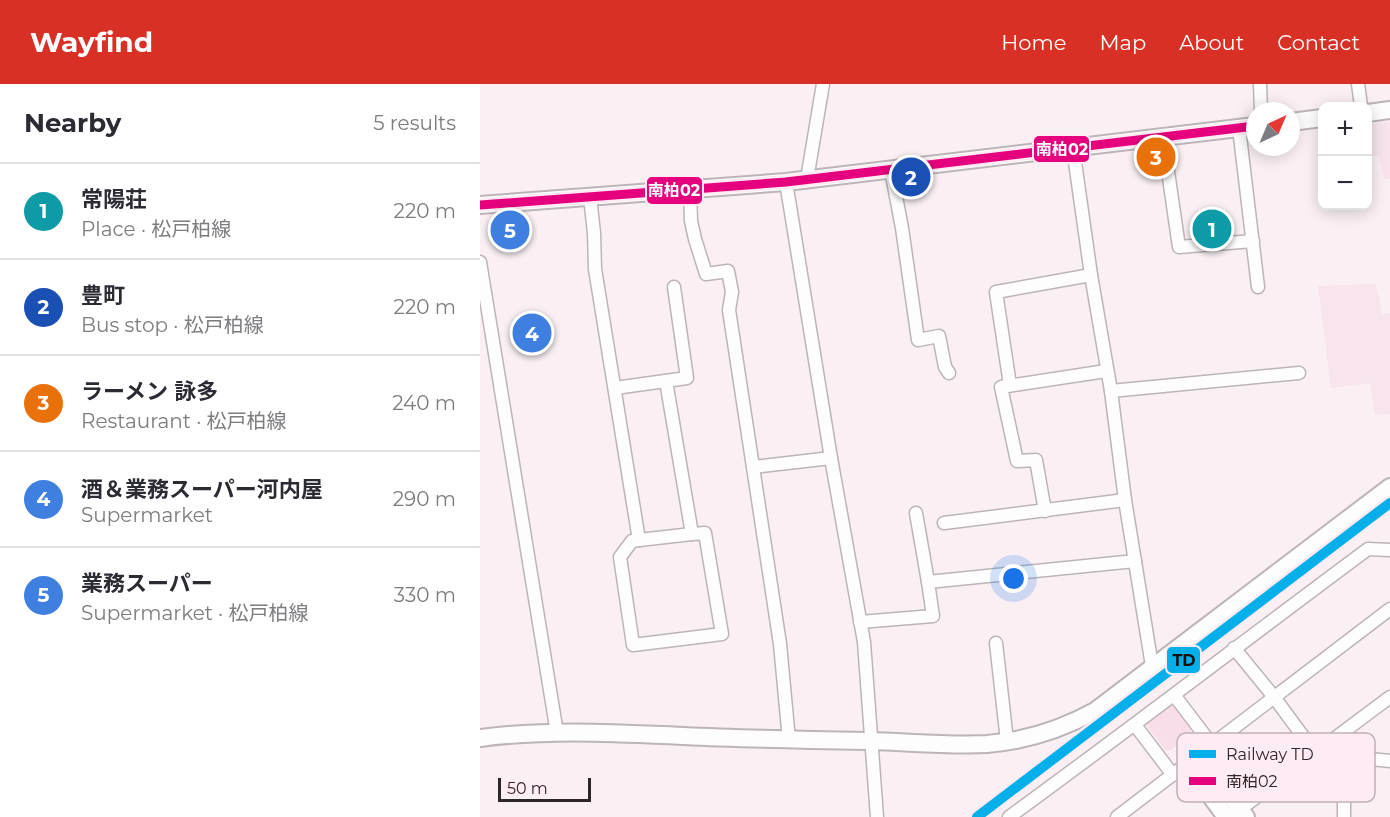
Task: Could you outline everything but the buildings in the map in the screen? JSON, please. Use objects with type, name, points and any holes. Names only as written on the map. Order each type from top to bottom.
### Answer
[{"type":"street","points":[[807,179],[823,84]]},
{"type":"street","points":[[1260,84],[1260,102]]},
{"type":"street","points":[[1358,84],[1360,102]]},
{"type":"street","points":[[1372,112],[1390,110]]},
{"type":"street","points":[[1300,121],[1318,119]]},
{"type":"street","points":[[480,205],[786,182],[1246,127]]},
{"type":"street","points":[[1163,137],[1179,247],[1253,241]]},
{"type":"street","points":[[1073,148],[1152,666]]},
{"type":"street","points":[[1249,156],[1258,287]]},
{"type":"street","points":[[891,170],[918,339],[939,336],[945,367],[949,373]]},
{"type":"street","points":[[786,182],[864,642],[877,817]]},
{"type":"street","points":[[690,189],[691,221],[706,274],[728,272],[732,292],[729,310],[780,644],[789,740]]},
{"type":"street","points":[[590,197],[595,269],[639,540]]},
{"type":"street","points":[[480,262],[557,733]]},
{"type":"street","points":[[1010,386],[996,292],[1091,275]]},
{"type":"street","points":[[615,388],[687,378],[674,286]]},
{"type":"street","points":[[1045,511],[1036,460],[1017,461],[1001,387],[1107,371]]},
{"type":"street","points":[[1111,391],[1299,374]]},
{"type":"street","points":[[666,381],[692,534]]},
{"type":"street","points":[[753,467],[831,458]]},
{"type":"street","points":[[480,738],[584,732],[955,745],[989,744],[1038,735],[1079,720],[1095,711],[1390,487]]},
{"type":"street","points":[[944,523],[1125,500]]},
{"type":"street","points":[[860,622],[933,616],[916,513]]},
{"type":"street","points":[[705,533],[722,634],[633,645],[620,557],[632,541],[639,540],[705,533]]},
{"type":"street","points":[[1009,817],[1368,549],[1390,550]]},
{"type":"street","points":[[928,582],[1135,561]]},
{"type":"street","points":[[1229,733],[1390,609]]},
{"type":"street","points":[[996,643],[1007,741]]},
{"type":"street","points":[[1234,648],[1301,733]]},
{"type":"street","points":[[1174,695],[1190,733]]},
{"type":"street","points":[[1342,733],[1390,697]]},
{"type":"street","points":[[1135,725],[1173,775]]},
{"type":"street","points":[[1375,759],[1390,761]]},
{"type":"street","points":[[1117,817],[1177,772]]},
{"type":"street","points":[[1228,802],[1236,815],[1253,802]]},
{"type":"shaded area","points":[[1390,122],[1390,179],[1384,179],[1379,156],[1372,157],[1372,124]]},
{"type":"shaded area","points":[[1376,284],[1382,314],[1390,313],[1390,414],[1375,415],[1370,383],[1331,388],[1318,286]]},
{"type":"shaded area","points":[[1170,702],[1191,733],[1177,733],[1177,745],[1171,750],[1165,750],[1144,722]]},
{"type":"rail line","name":"TD","points":[[977,817],[1390,503]]},
{"type":"transit line","name":"南柏02","points":[[480,205],[786,182],[1246,127]]},
{"type":"place","name":"ラーメン 詠多","points":[[1156,157]]},
{"type":"place","name":"豊町","points":[[911,177]]},
{"type":"place","name":"常陽荘","points":[[1212,229]]},
{"type":"place","name":"業務スーパー","points":[[510,230]]},
{"type":"place","name":"酒＆業務スーパー河内屋","points":[[532,333]]}]
